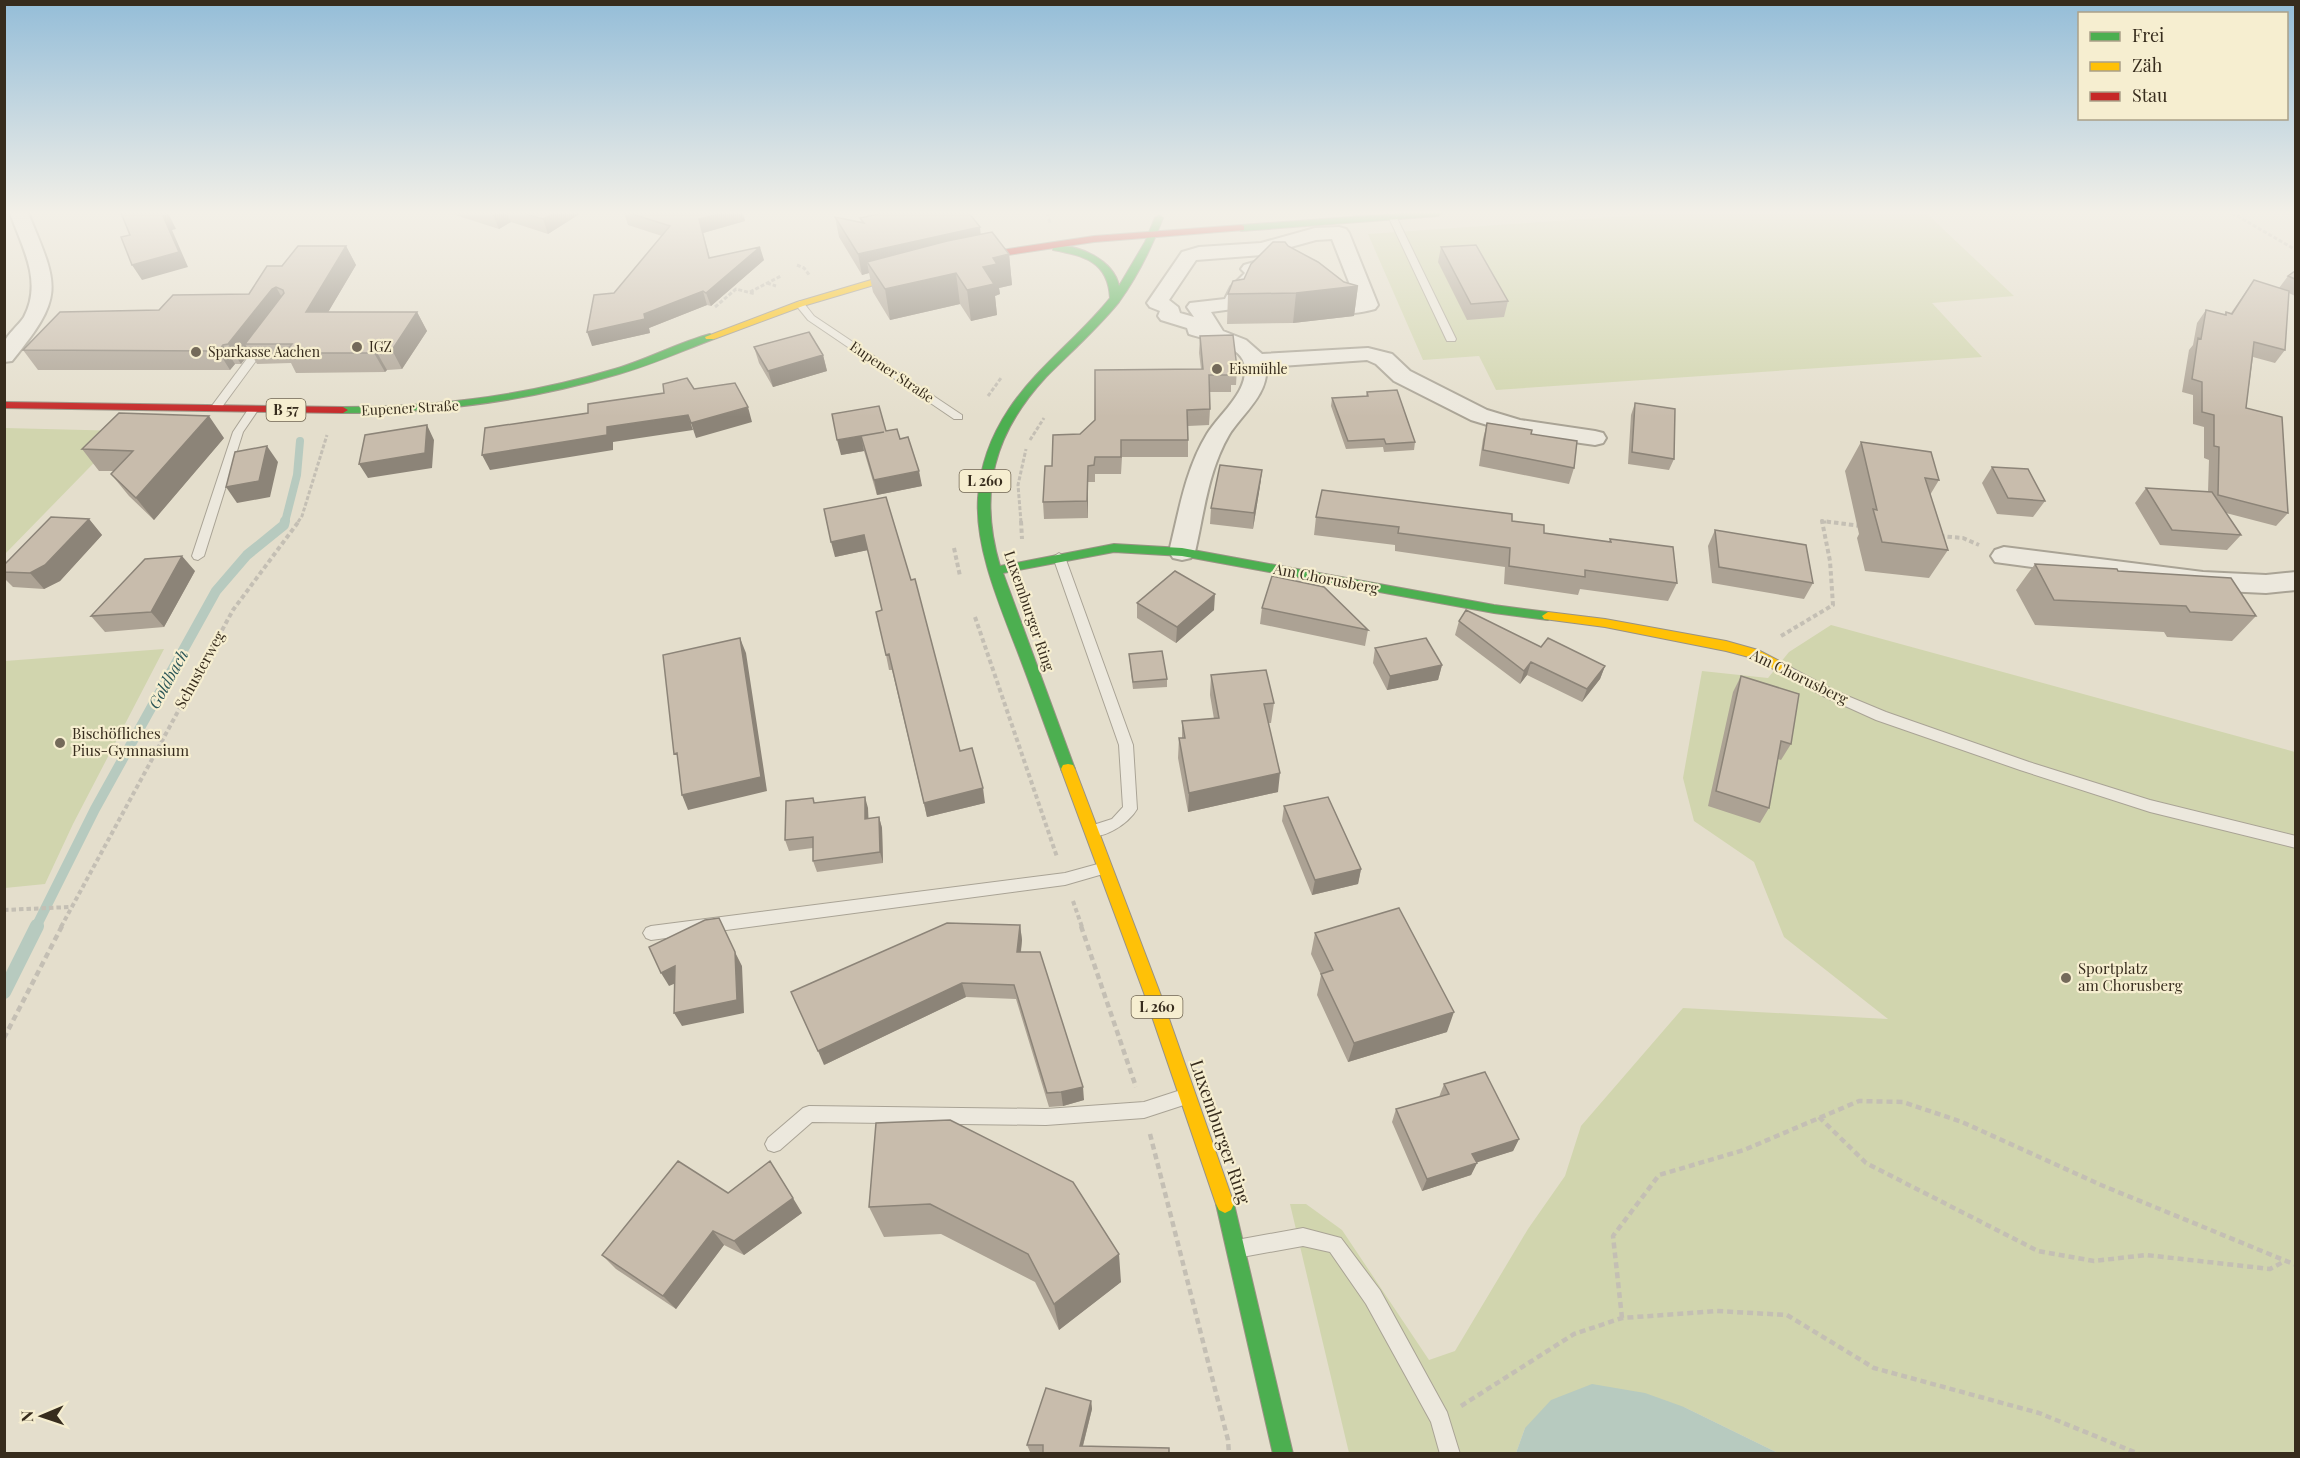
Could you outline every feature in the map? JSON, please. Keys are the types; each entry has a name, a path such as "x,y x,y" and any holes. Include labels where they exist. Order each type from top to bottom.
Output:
{"main road":[{"name":"Eupener Straße","path":"4,405 398,411 506,399 604,376 800,304 879,281"},
{"path":"1113,281 1115,300"},
{"name":"Luxemburger Ring","path":"1129,281 1115,300 1022,399 996,439 988,465 982,506 994,571 1189,1096 1230,1218 1283,1454"},
{"name":"Am Chorusberg","path":"994,571 1059,556 1114,548 1182,552 1494,609 1616,626 1726,646 1753,653 1786,670"}],"street":[{"path":"4,356 34,320 42,303 43,281"},
{"path":"1171,282 1157,303 1166,305 1171,311 1168,316 1213,330 1197,307 1233,304 1238,291 1248,281"},
{"path":"1315,281 1325,286 1347,307 1368,304 1359,281"},
{"path":"1175,323 1244,347 1255,361 1256,375 1253,385 1218,434 1204,464 1182,552"},
{"path":"1255,361 1368,354 1384,359 1402,376 1479,415 1517,428 1595,438"},
{"path":"2004,556 2203,581 2266,584 2295,581"}],"lane":[{"path":"1423,281 1451,339"},
{"name":"Eupener Straße","path":"800,304 812,318 958,417"},
{"path":"215,409 269,337"},
{"path":"198,556 238,432 253,410"},
{"path":"1059,556 1126,745 1130,809 1117,823 1092,831"},
{"name":"Am Chorusberg","path":"1786,670 1828,693 1881,716 2025,766 2150,806 2295,842"},
{"path":"651,933 1065,879 1105,868"},
{"path":"774,1143 809,1114 1046,1117 1144,1110 1189,1096"},
{"path":"1237,1249 1303,1237 1335,1244 1373,1297 1440,1419 1450,1454"}],"path":[{"path":"750,292 771,281"},
{"path":"715,307 736,289 756,295"},
{"path":"994,571 1023,548 1018,485 1027,445 1045,417"},
{"name":"Schusterweg","path":"4,1038 71,907 233,610 302,516 327,434"},
{"path":"1753,653 1833,605 1830,561 1822,521 1869,527"},
{"path":"1940,536 1963,538 2004,556"},
{"path":"4,910 71,907"},
{"path":"1622,1318 1613,1236 1659,1175 1744,1150 1859,1101 1903,1102 1962,1122 2101,1185 2295,1265"},
{"path":"1819,1117 1866,1163 2038,1251 2094,1261 2146,1255 2270,1269 2285,1260"},
{"path":"1440,1419 1574,1334 1622,1318 1717,1311 1787,1315 1874,1368 2039,1413 2139,1454"}],"green space":[{"path":"1389,281 1998,281 2014,296 1932,303 1982,357 1496,390 1479,356 1423,360"},
{"path":"5,428 125,431 5,554"},
{"path":"1831,625 2295,752 2295,1453 1778,1453 1684,1407 1525,1428 1516,1453 1349,1453 1290,1204 1306,1204 1342,1230 1429,1360 1455,1351 1528,1229 1565,1176 1581,1126 1683,1008 1888,1019 1784,937 1754,862 1694,821 1683,778 1702,671 1768,678 1789,652"},
{"name":"Bischöfliches Pius-Gymnasium","path":"164,649 73,824 45,884 5,888 5,661"}],"shaded area":[{"path":"1592,1384 1645,1393 1684,1407 1778,1453 1516,1453 1525,1428 1551,1400"}],"building":[{"path":"257,281 325,281 306,312 417,312 392,350 374,353 284,353 292,344 245,344 284,293 276,287 228,344 223,345 218,351 23,350 60,312 159,310 173,295 249,294"},
{"path":"624,281 720,281 706,293 703,291 644,314 645,319 587,332 594,295 614,293"},
{"path":"880,281 920,281 885,289"},
{"path":"961,281 992,281 994,284 967,290"},
{"path":"1233,281 1343,281 1358,286 1296,293 1228,294"},
{"path":"1459,281 1497,281 1508,301 1471,304"},
{"path":"2253,281 2289,291 2285,350 2254,342 2246,408 2282,417 2288,513 2218,495 2219,447 2214,446 2214,415 2202,412 2202,382 2192,379 2198,338 2201,339 2206,310 2226,315 2226,312 2232,314"},
{"path":"809,332 823,355 768,371 754,347"},
{"path":"1233,335 1237,368 1231,368 1232,375 1209,375 1210,409 1187,410 1188,440 1121,440 1121,457 1095,457 1094,465 1088,466 1087,501 1043,502 1045,466 1052,466 1053,435 1080,434 1095,420 1095,370 1203,369 1200,336"},
{"path":"687,378 694,389 735,383 748,407 691,423 688,415 607,427 607,435 482,455 485,428 588,413 588,404 664,393 663,384"},
{"path":"1397,390 1415,442 1386,444 1384,439 1348,441 1332,398 1368,396 1367,392"},
{"path":"1635,403 1675,409 1674,459 1632,452"},
{"path":"879,406 886,431 897,429 900,439 908,437 919,471 874,480 861,436 884,432 837,440 832,414"},
{"path":"119,413 209,416 136,498 111,474 133,451 82,449"},
{"path":"1487,423 1532,430 1531,434 1577,441 1574,468 1483,450"},
{"path":"427,425 425,453 359,464 365,435"},
{"path":"1861,442 1931,452 1939,480 1925,478 1948,550 1882,542 1873,509 1877,510"},
{"path":"267,446 259,481 226,487 235,452"},
{"path":"1220,465 1262,470 1254,513 1211,508"},
{"path":"1992,467 2028,469 2045,501 2008,498"},
{"path":"2146,488 2212,492 2241,535 2172,530"},
{"path":"1322,490 1512,514 1512,521 1544,525 1544,533 1673,547 1677,583 1585,570 1585,577 1509,566 1510,548 1398,533 1399,527 1316,517"},
{"path":"886,497 911,580 915,579 960,751 972,748 983,788 924,803 889,654 886,655 876,612 882,610 864,535 831,542 824,509"},
{"path":"51,517 89,519 45,565 30,573 4,572 4,565"},
{"path":"1715,530 1806,545 1813,583 1719,567"},
{"path":"182,556 151,612 91,616 145,559"},
{"path":"2035,564 2231,578 2256,616 2190,612 2186,606 2054,600"},
{"path":"1175,571 1215,594 1177,627 1137,603"},
{"path":"1272,576 1324,587 1368,630 1262,608"},
{"path":"1466,610 1541,647 1548,638 1605,666 1587,689 1531,662 1524,671 1459,621"},
{"path":"740,638 761,777 682,795 677,753 674,754 663,655"},
{"path":"1426,638 1442,665 1390,676 1375,648"},
{"path":"1162,651 1167,679 1133,682 1129,654"},
{"path":"1266,670 1274,703 1264,704 1280,773 1189,793 1179,738 1185,738 1182,721 1219,718 1211,675"},
{"path":"1741,676 1799,694 1791,744 1781,741 1769,808 1716,791"},
{"path":"865,797 865,819 879,817 880,852 813,861 813,837 785,840 786,801 813,798 814,803"},
{"path":"1328,797 1361,869 1315,880 1284,806"},
{"path":"1399,908 1454,1012 1354,1043 1321,974 1333,970 1315,933"},
{"path":"719,918 735,952 737,1000 674,1013 675,966 661,973 649,947 705,920"},
{"path":"947,923 1020,925 1017,952 1040,952 1083,1087 1047,1093 1014,985 962,983 818,1051 791,992"},
{"path":"1485,1072 1519,1139 1472,1154 1477,1163 1427,1179 1396,1109 1449,1094 1444,1084"},
{"path":"950,1120 1073,1182 1119,1254 1054,1304 1028,1254 930,1204 869,1207 876,1123"},
{"path":"678,1161 728,1193 770,1161 793,1198 734,1241 713,1231 663,1296 602,1255"},
{"path":"1046,1388 1091,1401 1080,1446 1169,1448 1169,1454 1043,1454 1043,1445 1027,1445"}],"waterway":[{"name":"Goldbach","path":"285,522 297,475 300,441"},
{"name":"Goldbach","path":"36,927 95,809 216,591 247,555 284,525 285,521"},
{"name":"Goldbach","path":"4,992 37,926"}],"traffic: fast":[{"path":"1113,281 1115,300"},
{"path":"1068,769 993,562 986,530 984,499 987,470 997,440 1015,409 1041,377 1094,323 1127,281"},
{"path":"343,410 441,406 538,391 616,372 710,337"},
{"path":"994,571 1114,548 1182,552 1494,609 1548,616"},
{"path":"1225,1204 1283,1454"}],"traffic: slow":[{"path":"710,337 800,304 878,281"},
{"path":"1548,616 1605,623 1726,646 1753,653 1786,670"},
{"path":"1068,769 1152,993 1225,1204"}],"traffic: jam":[{"path":"4,405 343,410"}],"place":[{"name":"IGZ","path":"357,347"},
{"name":"Sparkasse Aachen","path":"196,352"},
{"name":"Eismühle","path":"1217,369"},
{"name":"Bischöfliches Pius-Gymnasium","path":"60,743"},
{"name":"Sportplatz am Chorusberg","path":"2066,978"}]}
